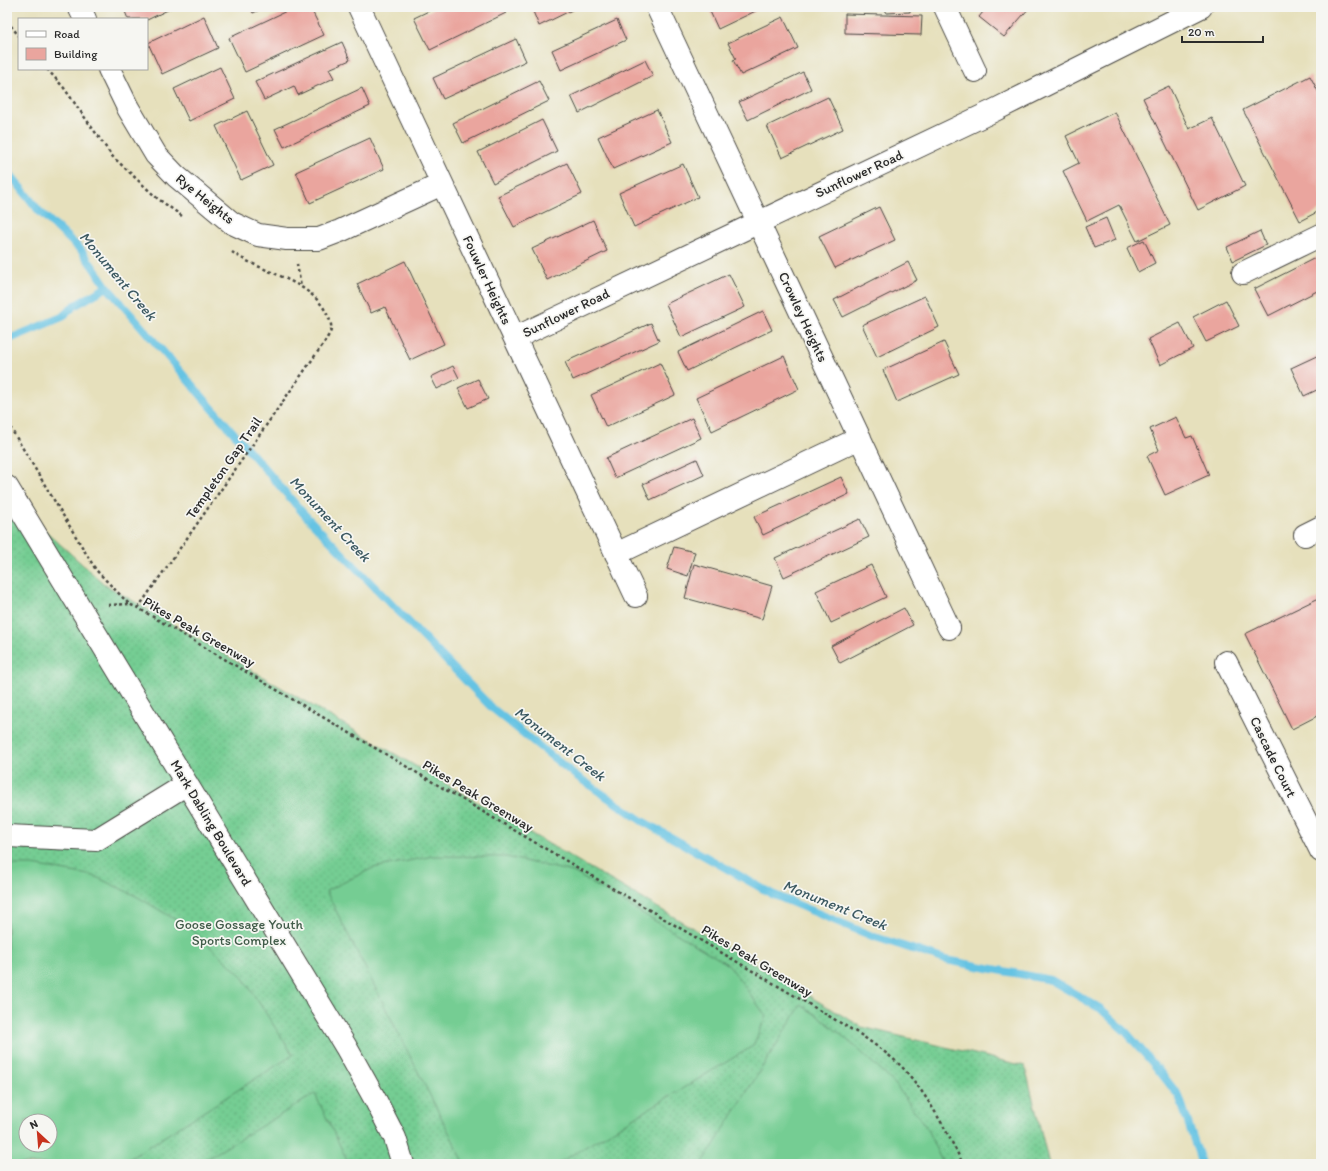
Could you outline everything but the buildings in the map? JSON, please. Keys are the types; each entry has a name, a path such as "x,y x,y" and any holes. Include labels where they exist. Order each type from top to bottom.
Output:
{"street":[{"path":"79,7 84,18"},
{"name":"Fouwler Heights","path":"359,7 636,596"},
{"name":"Crowley Heights","path":"657,7 949,628"},
{"path":"945,7 975,71"},
{"name":"Sunflower Road","path":"515,338 993,111 1201,7"},
{"name":"Rye Heights","path":"109,70 128,108 156,155 176,176 232,223 258,235 287,240 318,239 340,231 442,184"},
{"path":"1243,273 1321,235"},
{"path":"616,554 860,438"},
{"name":"Mark Dabling Boulevard","path":"7,487 346,1047 392,1132 403,1164"},
{"name":"Cascade Court","path":"1226,662 1321,851"},
{"path":"7,836 96,840 187,784"}],"path":[{"path":"7,21 18,35"},
{"name":"Templeton Gap Trail","path":"138,608 326,340"},
{"name":"Pikes Peak Greenway","path":"7,422 96,570 129,604 861,1035 902,1066 915,1082 936,1114 963,1164"}],"green space":[{"name":"Goose Gossage Youth Sports Complex","path":"7,496 104,584 862,1027 1025,1066 1049,1164 7,1164"},
{"path":"433,856 506,857 573,872 729,965 766,1016 753,1046 557,1164 465,1164 326,891 373,868"},
{"path":"7,865 33,865 94,876 136,896 191,929 241,975 293,1055 121,1164 7,1164"},
{"path":"801,1005 821,1018 859,1050 895,1084 926,1127 943,1164 702,1164"},
{"path":"315,1094 348,1164 198,1164"}],"waterway":[{"name":"Monument Creek","path":"7,170 39,211 81,250 107,287 304,514 492,708 575,775 642,821 772,894 872,936 946,960 1051,980 1101,1009 1126,1032 1179,1096 1201,1164"},
{"path":"7,340 62,317 74,306 107,287"}]}
